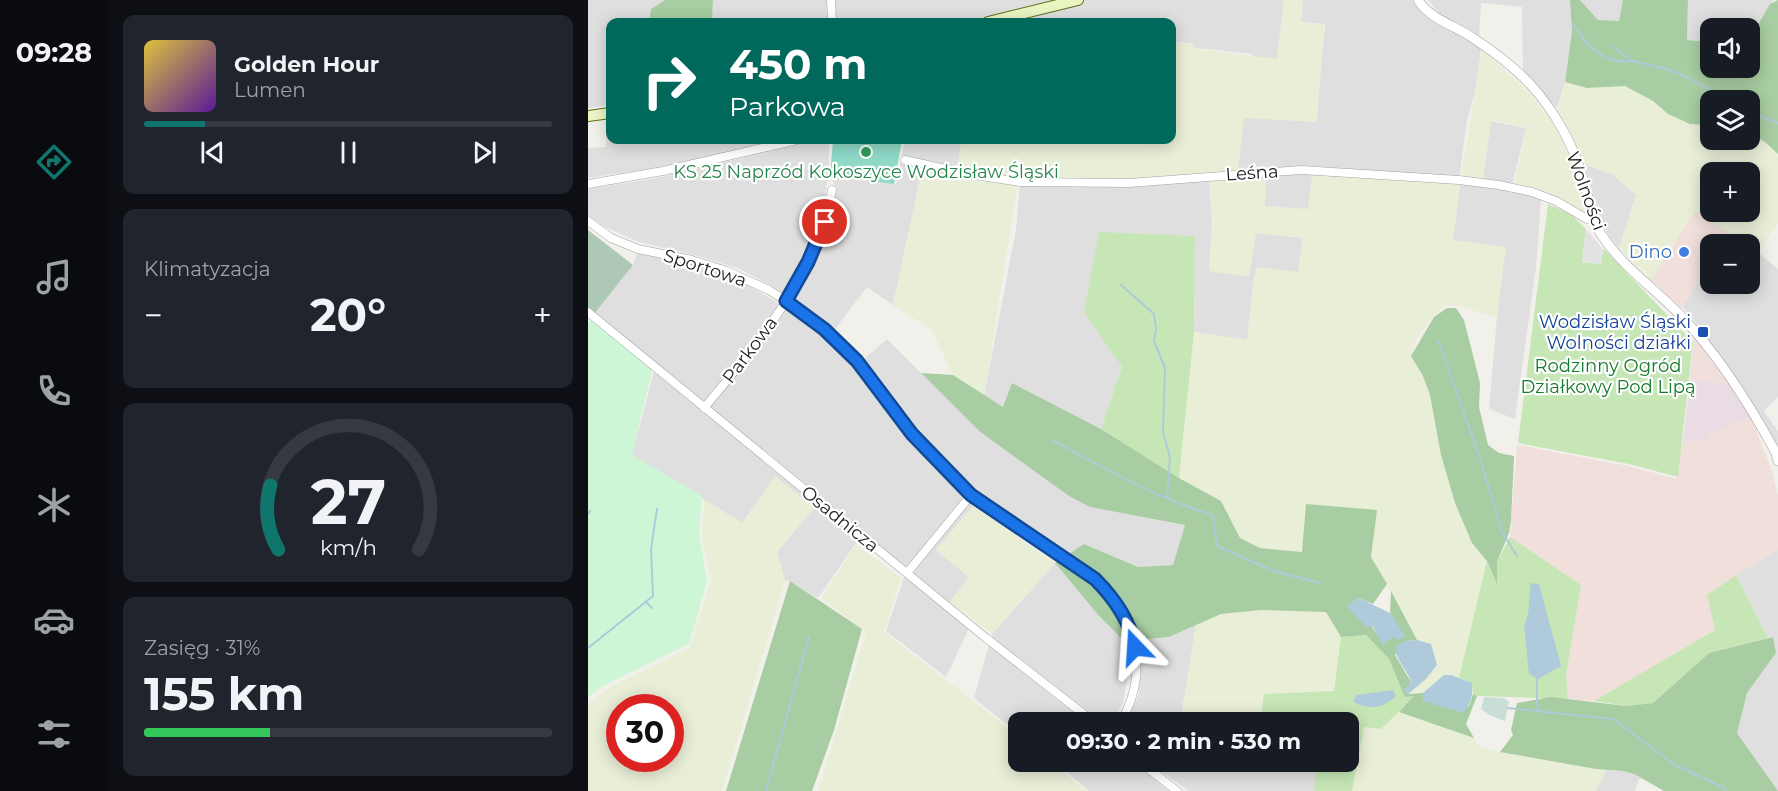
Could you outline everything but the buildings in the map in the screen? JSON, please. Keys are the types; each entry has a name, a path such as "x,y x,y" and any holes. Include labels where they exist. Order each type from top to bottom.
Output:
{"main road":[{"path":"1004,18 1078,0"},
{"path":"588,116 606,114"}],"street":[{"path":"831,0 832,18"},
{"name":"Wolności","path":"1418,0 1432,15 1472,37 1491,51 1529,84 1555,117 1575,156 1593,220 1610,247 1683,319 1717,360 1751,408 1776,453 1778,461"},
{"path":"588,184 663,171 780,144"},
{"name":"Leśna","path":"905,160 968,174 1020,182 1129,183 1301,170 1459,180 1532,192 1556,201 1587,219 1593,220"},
{"name":"Parkowa","path":"704,408 786,301 808,262 825,222 832,190"},
{"name":"Sportowa","path":"588,221 611,237 638,249 692,260 727,271 769,290 824,329 857,361 912,434 971,495 1008,522 1079,567 1095,579 1110,595 1126,622 1137,659 1134,694 1125,712"},
{"name":"Osadnicza","path":"588,312 1081,712"},
{"path":"907,573 971,495"},
{"path":"1153,772 1178,791"}],"shaded area":[{"path":"588,0 665,0 651,9 650,18 606,18 606,106 588,108"},
{"path":"713,0 1284,0 1271,115 1247,114 1253,54 1196,48 1191,43 1176,42 1176,18 1032,18 1031,11 1002,18 712,18"},
{"path":"1303,0 1420,0 1423,5 1439,13 1428,0 1570,0 1572,31 1565,82 1557,108 1523,73 1522,7 1481,3 1479,36 1481,50 1475,92 1467,120 1459,180 1314,168 1310,211 1265,207 1235,173 1243,116 1316,121 1325,24 1301,22"},
{"path":"1580,0 1623,0 1620,21 1598,20"},
{"path":"1688,0 1774,0 1760,21 1760,18 1700,18 1700,41 1687,40"},
{"path":"1491,121 1526,128 1511,190 1541,199 1536,267 1515,419 1489,409 1505,247 1453,240 1460,184 1482,186"},
{"path":"606,144 764,144 662,167 588,178 588,148 606,147"},
{"path":"801,144 829,144 829,169 825,196 809,249 784,293 740,269 695,255 639,242 603,226 588,215 588,189 652,179"},
{"path":"904,144 962,144 958,179 922,170 893,305 867,287 832,333 790,300 812,265 828,222 836,189 830,175 896,184"},
{"path":"1586,165 1612,174 1636,195 1619,248 1600,219"},
{"path":"1209,176 1212,223 1209,271 1256,233 1303,238 1298,272 1254,277 1247,340 1194,332 1195,236 1084,311 1122,367 1101,429 1012,383 1004,407 984,396 1016,230 1020,182"},
{"path":"1694,208 1700,212 1700,222 1716,222 1731,232 1730,234 1700,234 1700,279 1680,310 1648,279"},
{"path":"1586,229 1602,248 1601,264 1582,261"},
{"path":"637,253 697,265 731,275 778,303 827,337 869,385 909,442 973,506 936,550 970,578 946,609 969,628 946,677 886,631 905,575 863,533 818,598 790,581 785,581 777,552 814,508 776,477 742,523 632,455 656,364 594,314 633,265"},
{"path":"1760,254 1778,269 1778,397 1764,411 1778,431 1778,446 1696,323 1682,307 1700,279 1700,294 1760,294"},
{"path":"1694,335 1730,384 1690,380"},
{"path":"887,339 979,431 1090,507 1185,525 1173,565 1138,567 1084,544 1067,555 1009,520 973,493 913,433 861,362"},
{"path":"1690,380 1730,384 1751,417 1709,434 1702,442 1683,441"},
{"path":"1751,417 1772,471 1778,497 1778,550 1707,595 1715,630 1594,701 1568,699 1566,676 1581,585 1510,538 1517,445 1628,466 1677,479 1683,441 1701,442 1709,434"},
{"path":"1778,550 1778,791 1737,733 1747,693 1776,653 1773,637 1768,638 1736,575"},
{"path":"1055,563 1099,616 1124,641 1131,657 1123,703 1118,712 1008,712 1008,725 974,698 992,634"},
{"path":"1531,583 1539,584 1561,666 1538,679 1529,674 1524,625"},
{"path":"1359,598 1390,613 1405,636 1399,640 1392,637 1383,645 1373,627 1365,626 1347,606"},
{"path":"1196,625 1182,712 1130,712 1139,695 1140,664 1135,640 1169,637"},
{"path":"1417,640 1431,644 1437,665 1425,680 1408,694 1404,690 1411,682 1397,656 1395,646 1406,641"},
{"path":"1444,675 1451,675 1472,683 1471,699 1463,713 1423,701 1423,693"},
{"path":"1393,690 1396,696 1381,706 1370,707 1353,702 1356,695"},
{"path":"1484,697 1503,698 1509,701 1505,721 1481,709"},
{"path":"1606,770 1624,771 1640,777 1635,791 1596,791"},
{"path":"1067,772 1146,772 1168,791 1089,791"},
{"path":"1162,772 1316,772 1314,791 1189,791"}],"green space":[{"path":"665,0 713,0 712,18 650,18 651,9"},
{"path":"1284,0 1303,0 1301,22 1324,24 1317,122 1244,118 1238,171 1129,180 1019,176 984,396 953,375 932,330 893,305 922,169 957,177 961,144 1176,144 1176,43 1191,44 1196,49 1277,59"},
{"path":"1570,0 1580,0 1598,20 1619,21 1623,0 1688,0 1687,40 1700,41 1700,78 1760,78 1760,21 1770,4 1778,0 1778,154 1760,139 1760,90 1700,90 1700,124 1690,124 1668,114 1653,101 1625,86 1587,88 1565,82 1572,31"},
{"path":"1482,50 1524,87 1553,124 1569,155 1585,214 1514,185 1527,127 1491,120 1482,180 1461,177"},
{"path":"1565,82 1587,88 1625,86 1653,101 1668,114 1690,124 1700,124 1700,150 1760,150 1760,139 1765,142 1778,154 1778,223 1760,250 1760,234 1732,234 1713,222 1760,222 1760,162 1700,162 1700,214 1695,211 1651,280 1619,248 1636,195 1612,174 1586,165 1558,109"},
{"name":"KS 25 Naprzód Kokoszyce Wodzisław Śląski","path":"833,144 901,144 894,184 830,175"},
{"path":"1266,175 1265,206 1308,209 1312,176 1359,176 1460,184 1453,240 1506,247 1497,317 1447,305 1429,320 1416,340 1411,356 1423,376 1430,395 1441,455 1455,503 1472,543 1487,561 1459,678 1444,675 1423,693 1408,694 1425,680 1431,645 1417,640 1371,557 1260,548 1240,538 1221,501 1179,478 1194,332 1247,340 1256,267 1298,272 1303,238 1256,233 1249,277 1209,271 1212,223 1211,182 1215,177"},
{"name":"Rodzinny Ogród Działkowy Pod Lipą","path":"1548,204 1572,215 1586,229 1582,262 1601,264 1603,248 1693,342 1678,477 1629,464 1518,443"},
{"path":"588,230 633,265 594,314 588,309"},
{"path":"1099,232 1195,236 1194,332 1179,478 1101,429 1122,367 1084,312"},
{"path":"1447,308 1456,308 1464,320 1480,383 1479,407 1488,445 1499,453 1514,456 1511,521 1509,533 1497,562 1497,584 1487,561 1472,543 1455,503 1441,455 1430,395 1423,376 1411,356 1434,317"},
{"path":"592,320 653,366 632,455 702,496 699,534 707,581 689,644 602,686 588,697 588,322"},
{"path":"921,373 953,375 1003,407 1012,383 1101,429 1179,478 1221,501 1240,538 1260,548 1302,552 1306,504 1377,510 1371,557 1387,584 1373,604 1359,598 1348,606 1372,627 1384,644 1392,637 1404,636 1390,613 1391,591 1417,640 1406,641 1395,655 1411,682 1405,691 1408,694 1423,693 1424,701 1469,706 1473,694 1477,696 1466,724 1474,738 1399,712 1414,696 1405,697 1389,659 1366,635 1341,637 1326,612 1261,610 1221,614 1169,637 1124,641 1099,616 1055,563 1084,544 1138,567 1173,565 1185,525 1090,507 1069,496 979,431"},
{"path":"775,476 814,508 777,552 785,581 722,791 588,791 588,704 610,687 689,648 694,636 711,580 702,536 704,499 742,523"},
{"path":"973,506 1055,563 992,634 950,602 969,577 936,550"},
{"path":"1510,537 1581,585 1566,676 1568,699 1477,696 1473,694 1472,683 1459,678 1487,561 1496,582 1497,562"},
{"path":"856,545 901,578 884,632 1008,728 1008,772 1063,772 1086,791 818,791 866,632 821,598"},
{"path":"1736,575 1768,638 1709,653 1653,703 1627,706 1594,701 1715,630 1707,595"},
{"path":"790,581 862,629 834,730 812,791 726,791"},
{"path":"1261,610 1326,612 1341,637 1334,691 1264,694 1262,712 1182,712 1196,625 1221,614"},
{"path":"1366,635 1389,659 1405,696 1415,696 1381,729 1364,727 1359,754 1359,712 1262,712 1264,694 1334,691 1341,637"},
{"path":"1773,637 1776,653 1747,693 1737,733 1778,791 1664,791 1624,771 1596,769 1500,752 1513,735 1511,730 1517,703 1551,697 1626,706 1653,703 1709,653"},
{"path":"1399,712 1474,738 1478,745 1500,752 1606,770 1596,791 1352,791 1356,772 1359,772 1359,754 1364,727 1381,729"},
{"path":"1316,772 1356,772 1352,791 1314,791"}],"waterway":[{"path":"1574,25 1598,53 1614,60 1633,61"},
{"path":"1613,47 1633,61 1667,69 1709,90"},
{"path":"1760,116 1778,123"},
{"path":"1121,285 1154,314 1156,329 1154,341 1165,368 1163,432 1170,457 1167,498"},
{"path":"1438,340 1481,461 1502,532 1517,556"},
{"path":"1054,441 1152,491 1213,515 1217,546 1274,571 1320,583"},
{"path":"588,648 653,596 651,549 657,509"},
{"path":"646,602 652,608"},
{"path":"766,791 809,637"},
{"path":"1537,678 1537,704 1540,711"},
{"path":"1508,708 1613,719 1675,765 1726,791"}],"place":[{"name":"KS 25 Naprzód Kokoszyce Wodzisław Śląski","path":"866,152"},
{"name":"Dino","path":"1684,252"},
{"name":"Wodzisław Śląski Wolności działki","path":"1703,332"}],"route":[{"path":"825,222 808,262 786,301 824,329 857,361 912,434 971,495 1095,579 1110,595 1126,622 1135,647"}]}
